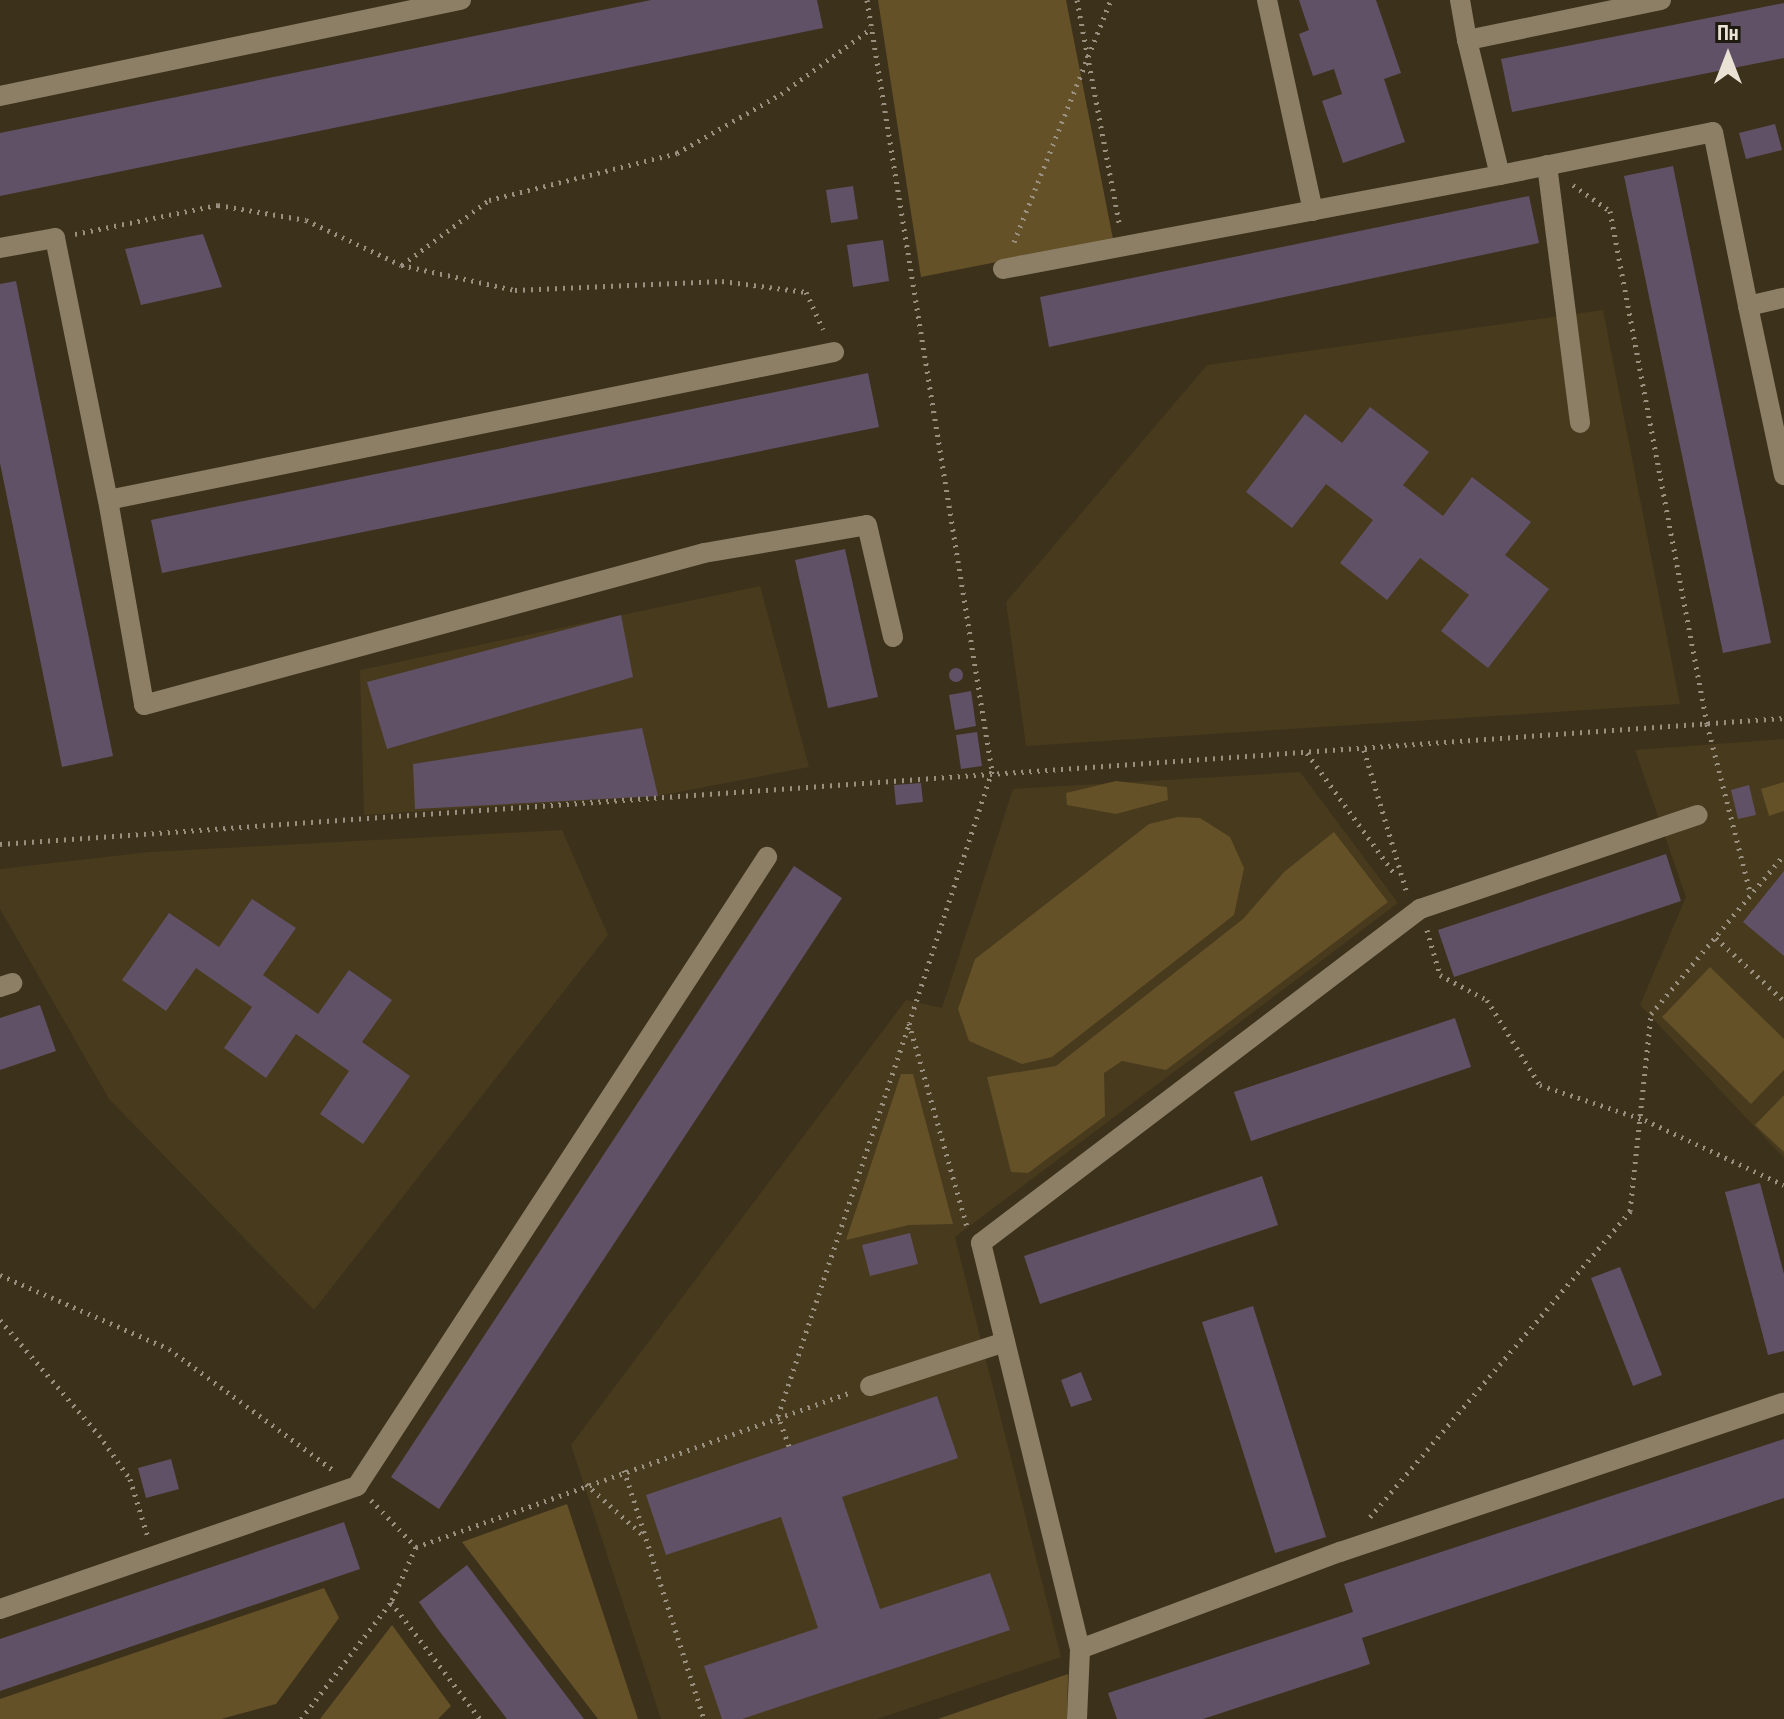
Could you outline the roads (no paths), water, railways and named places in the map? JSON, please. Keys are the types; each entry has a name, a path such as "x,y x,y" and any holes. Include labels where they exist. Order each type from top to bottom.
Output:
{"lane":[{"path":"0,96 461,0"},
{"path":"1267,0 1313,211"},
{"path":"1460,0 1500,175"},
{"path":"1467,40 1661,0"},
{"path":"1003,269 1713,132 1784,475"},
{"path":"1547,165 1580,423"},
{"path":"0,248 55,238 108,500 144,705 704,553 867,525 893,637"},
{"path":"1748,306 1784,298"},
{"path":"108,500 834,352"},
{"path":"1077,1719 1080,1649 981,1243 1420,909 1698,815"},
{"path":"0,1609 357,1486 767,857"},
{"path":"870,1386 1005,1342"},
{"path":"1080,1649 1340,1552 1784,1403"}]}
